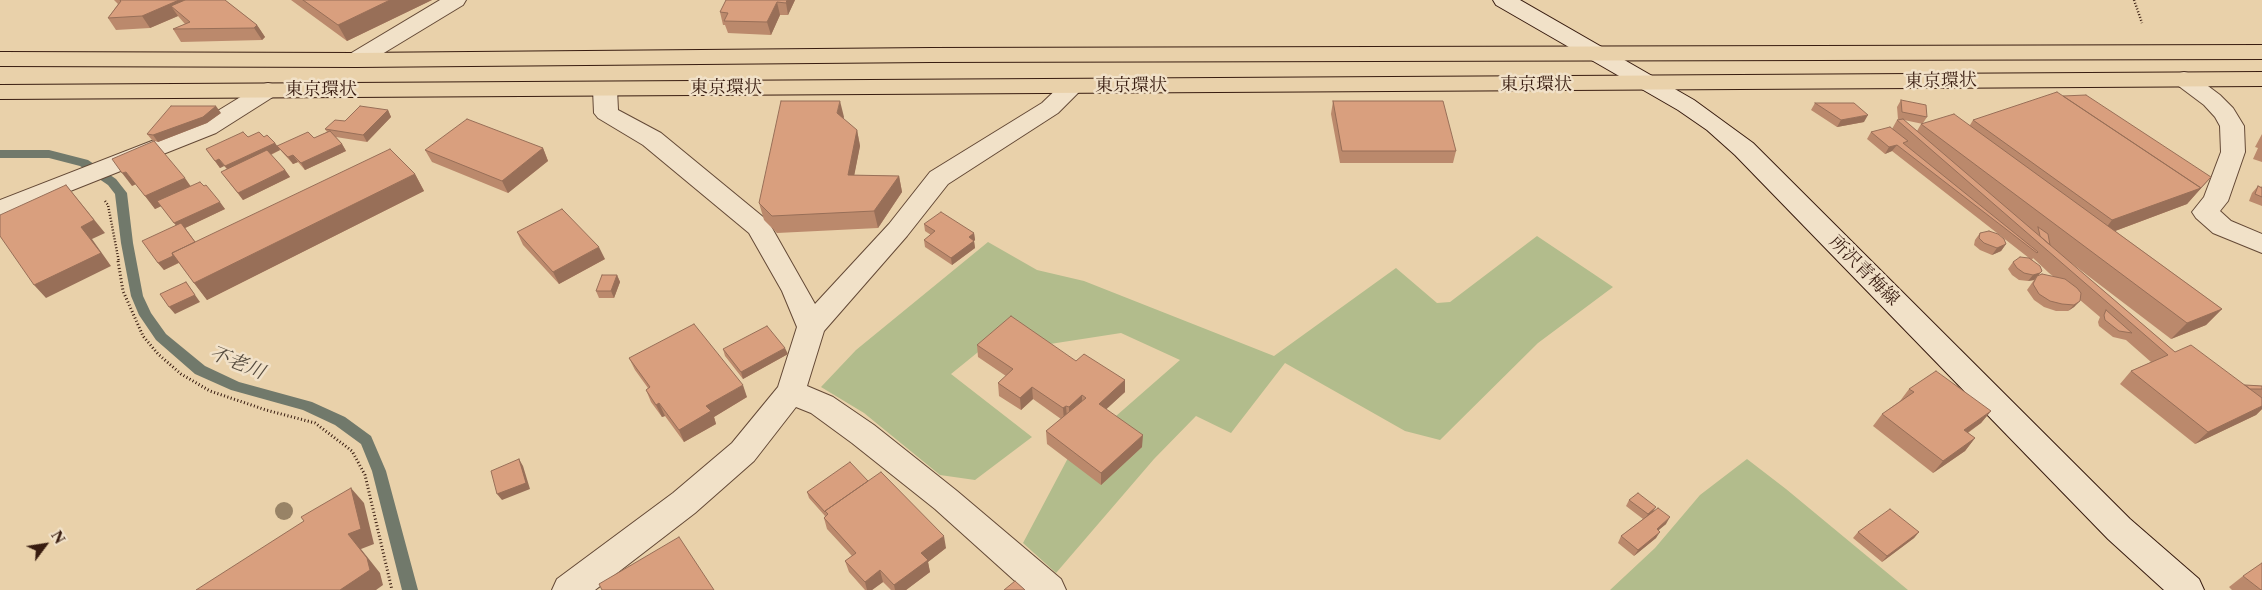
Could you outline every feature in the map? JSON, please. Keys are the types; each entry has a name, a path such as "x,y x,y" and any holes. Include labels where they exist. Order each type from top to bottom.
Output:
{"highway":[{"name":"東京環状","path":"0,59 356,60 931,55 1600,55 2262,52"},
{"name":"東京環状","path":"0,92 2262,79"}],"street":[{"path":"356,60 455,0"},
{"name":"所沢青梅線","path":"1504,0 1651,84 1715,125 1744,149 2175,586"},
{"path":"2184,79 2212,100 2225,113 2232,126 2233,152 2215,201 2205,212 2222,227 2262,244"},
{"path":"569,590 684,504 743,452 791,392 811,327 898,230 939,178 1050,108 1073,86"},
{"path":"605,89 606,113 652,139 759,227 796,291 811,327"},
{"path":"0,210 207,128 268,90"},
{"path":"791,392 822,405 864,434 946,500 1048,590"}],"path":[{"path":"81,179 96,188 108,205 123,291 132,317 143,336 158,354 181,374 210,391 266,410 315,423 352,452 365,475 392,590"}],"green space":[{"path":"1537,236 1613,287 1538,343 1440,440 1405,431 1285,363 1231,433 1196,416 1154,459 1056,573 1023,543 1068,458 1180,360 1121,333 1050,344 988,344 951,374 1032,437 975,480 940,475 864,413 821,387 856,350 988,242 1037,270 1084,281 1274,356 1396,268 1437,303 1450,302"},
{"path":"1747,459 1908,590 1610,590 1655,548 1700,495"}],"building":[{"path":"120,0 179,0 142,16 108,18"},
{"path":"185,0 225,0 257,25 254,28 173,29 190,22 171,6"},
{"path":"303,0 390,0 338,25"},
{"path":"726,0 787,0 786,3 777,2 767,22 724,21 728,13 720,12"},
{"path":"2057,92 2201,188 2112,220 1973,120"},
{"path":"2086,95 2211,177 2201,188 2063,96"},
{"path":"1901,100 1926,105 1927,117 1902,112"},
{"path":"781,101 840,101 837,113 857,130 848,175 899,176 874,211 772,216 759,203"},
{"path":"1333,101 1443,101 1456,151 1342,151"},
{"path":"1815,103 1854,103 1868,115 1841,120"},
{"path":"171,106 216,106 203,117 153,135 147,134"},
{"path":"360,106 388,110 363,135 325,129 335,120 345,121"},
{"path":"1954,114 2222,309 2187,323 1921,124"},
{"path":"467,119 543,148 502,181 425,150"},
{"path":"1903,119 2175,352 2191,345 2262,398 2262,406 2208,432 2131,371 2168,355 1897,120"},
{"path":"1890,127 1908,141 1903,143 2038,252 1897,145 1889,147 1871,132"},
{"path":"330,131 342,144 301,163 293,155 288,157 277,146 308,132 314,138"},
{"path":"243,132 248,137 259,132 264,137 267,135 275,143 225,166 219,159 215,161 206,149"},
{"path":"154,141 185,178 145,196 126,172 122,173 112,159"},
{"path":"390,149 415,174 194,283 172,253"},
{"path":"267,150 285,170 238,193 221,172"},
{"path":"200,182 204,186 206,185 220,202 174,223 157,201"},
{"path":"66,185 94,220 81,227 101,253 34,285 0,236 0,215"},
{"path":"2258,186 2262,188 2262,197 2255,194"},
{"path":"562,209 599,247 553,272 517,232"},
{"path":"941,212 974,233 969,237 974,241 951,258 924,240 935,231 924,224"},
{"path":"181,223 195,242 172,253 173,256 158,263 142,241"},
{"path":"2038,227 2048,234 2050,245 2040,236"},
{"path":"1989,231 1998,234 2004,239 2006,244 1997,248 1984,243 1979,238 1980,233"},
{"path":"2020,257 2029,258 2040,266 2042,271 2033,275 2024,273 2013,262"},
{"path":"2042,274 2065,279 2081,293 2080,301 2074,305 2062,304 2050,301 2039,294 2033,284 2037,276"},
{"path":"602,275 617,275 611,291 596,291"},
{"path":"186,282 195,295 169,307 160,294"},
{"path":"2106,310 2132,333 2119,331 2105,320"},
{"path":"1011,316 1076,361 1084,354 1125,380 1099,404 1143,435 1101,473 1046,431 1086,398 1082,395 1069,407 1063,408 1032,387 1020,398 998,383 1013,369 977,345"},
{"path":"694,324 743,385 706,406 711,411 679,430 659,403 656,405 646,390 650,387 629,358"},
{"path":"767,326 785,348 741,372 723,349"},
{"path":"1936,371 1991,411 1964,430 1975,438 1943,461 1882,414 1914,392 1909,389"},
{"path":"2245,385 2262,386 2262,389 2250,389"},
{"path":"519,459 526,483 497,494 491,471"},
{"path":"850,462 868,481 825,512 807,492"},
{"path":"881,472 944,536 921,553 928,560 894,585 880,570 865,582 845,561 856,553 824,518 828,514 825,511"},
{"path":"351,488 361,529 348,534 367,558 370,570 340,590 196,590 304,521 301,517"},
{"path":"1638,493 1656,507 1648,514 1629,500"},
{"path":"1658,508 1670,517 1657,529 1660,532 1638,550 1621,536"},
{"path":"1890,509 1919,532 1887,556 1858,532"},
{"path":"679,537 714,590 602,590 599,584"},
{"path":"2262,563 2262,590 2261,590 2243,576"},
{"path":"1015,581 1025,590 1004,590"}],"waterway":[{"name":"不老川","path":"0,154 49,154 84,163 112,182 121,193 127,243 137,296 145,315 161,337 200,370 236,386 307,406 340,421 366,440 379,471 410,590"}]}
